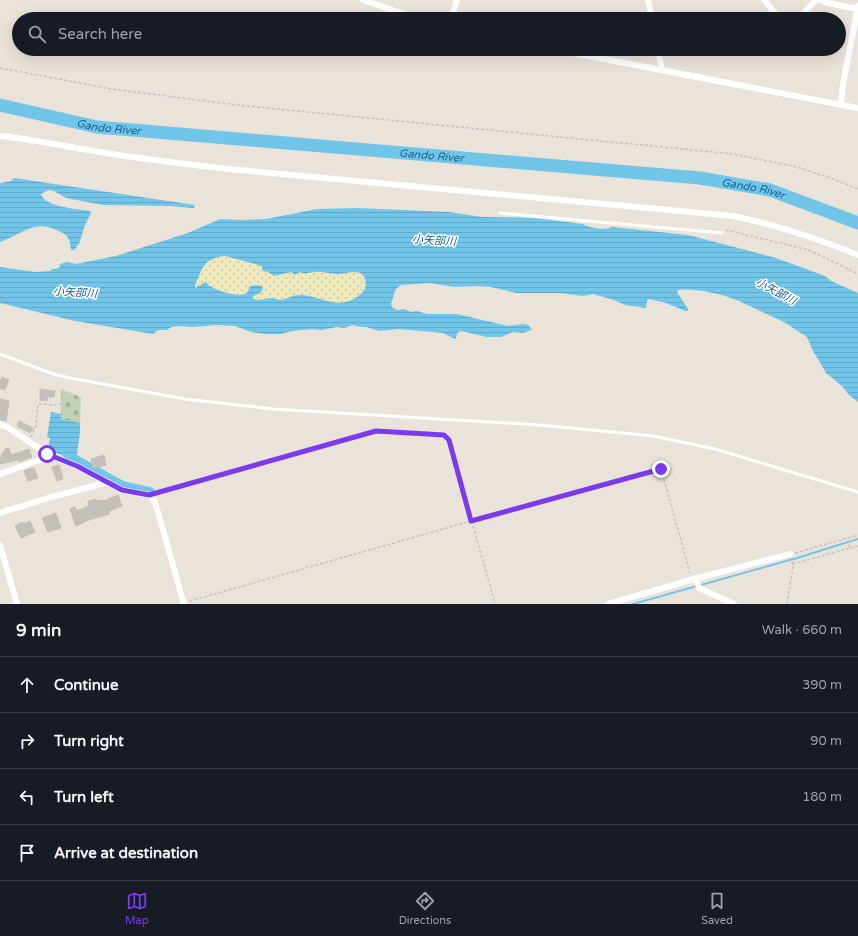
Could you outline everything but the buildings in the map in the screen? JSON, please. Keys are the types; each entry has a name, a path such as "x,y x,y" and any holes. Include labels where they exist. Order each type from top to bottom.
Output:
{"street":[{"path":"363,0 398,12"},
{"path":"453,12 457,0"},
{"path":"648,0 651,12"},
{"path":"764,0 774,12"},
{"path":"805,12 816,0"},
{"path":"821,0 828,3 858,7 855,32 843,84 841,104"},
{"path":"589,56 858,108"},
{"path":"659,56 662,70"},
{"path":"0,136 22,138 174,163 733,216 764,222 804,234 858,254"},
{"path":"0,424 9,428 47,454 77,466 122,490 149,495 155,502 184,603"},
{"path":"0,474 45,458 47,454"},
{"path":"0,513 108,482"},
{"path":"0,545 17,604"},
{"path":"608,604 790,554"},
{"path":"696,580 699,588 734,604"}],"lane":[{"path":"500,213 722,234"},
{"path":"0,354 53,374 185,400 273,409 540,425 653,436 715,449 858,492"}],"path":[{"path":"0,68 112,90 237,105 733,154 793,166 825,176 858,189"},
{"path":"722,234 723,229 809,250 858,274"},
{"path":"28,442 36,426 38,404 61,404"},
{"path":"149,495 376,431 444,435 449,440 494,604"},
{"path":"184,603 471,521 661,469 690,574 696,580"},
{"path":"790,554 858,535"},
{"path":"847,538 850,548"},
{"path":"788,604 792,563 858,546"}],"sand":[{"path":"225,256 259,265 262,267 263,271 278,276 291,272 294,275 306,272 340,274 357,271 361,273 365,279 366,285 364,291 357,297 342,303 335,303 300,295 282,300 270,298 260,300 252,298 259,294 259,285 251,285 245,294 224,292 205,282 195,288 200,273 205,265 212,259"}],"green space":[{"path":"61,389 81,397 80,423 61,419"}],"water":[{"path":"14,178 195,205 194,208 170,206 103,205 66,198 54,191 48,190 41,194 48,202 62,207 90,211 91,213 85,225 79,244 74,250 71,250 70,241 64,234 49,227 42,226 28,229 0,242 0,183 11,181"},
{"name":"小矢部川","path":"358,208 449,212 482,217 534,218 583,224 598,229 612,227 688,235 776,258 825,276 831,281 858,293 858,402 826,373 807,337 784,322 739,301 717,294 700,291 678,290 677,292 688,309 688,311 685,311 666,303 649,299 647,301 646,308 625,305 593,294 583,296 560,293 516,293 491,287 455,287 429,283 401,285 396,289 391,304 392,307 397,310 404,309 411,312 417,311 427,314 457,314 508,326 523,324 528,325 532,330 523,333 513,332 501,337 487,337 461,331 457,333 455,339 443,333 399,329 379,331 353,325 344,328 337,327 322,330 312,329 292,331 281,334 251,332 235,326 179,326 171,327 167,330 158,330 153,334 75,321 0,303 0,267 36,272 50,271 60,267 60,264 67,262 76,264 116,256 188,233 220,219 266,219 317,209","holes":["225,256 262,267 263,271 274,276 291,272 294,275 300,272 337,274 356,272 363,275 366,285 364,291 357,297 342,303 335,303 300,295 282,300 273,298 258,300 252,298 263,289 262,286 256,285 250,286 247,293 241,295 230,294 218,290 206,282 195,288 202,269 212,259"]},
{"path":"51,412 61,414 61,419 80,423 76,460 48,449 50,438 47,437"}],"waterway":[{"name":"Gando River","path":"0,105 97,127 700,178 770,190 858,223"},
{"path":"67,456 75,458 124,485 151,491"},
{"path":"633,604 797,558 858,539"}],"route":[{"path":"47,454 77,466 122,490 149,495 376,431 444,435 447,436 449,440 471,521 661,469"}]}
